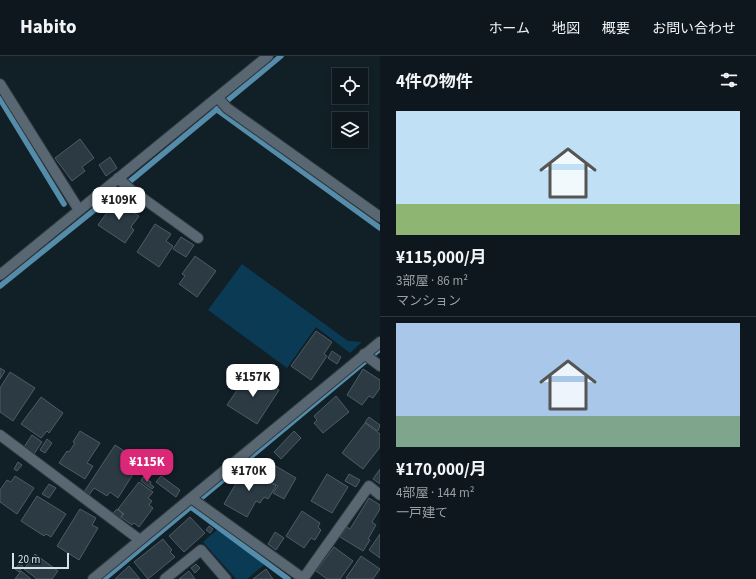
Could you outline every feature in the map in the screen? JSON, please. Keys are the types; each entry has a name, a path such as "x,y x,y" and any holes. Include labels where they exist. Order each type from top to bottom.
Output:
{"street":[{"path":"0,274 79,210 123,183 218,98 268,56"},
{"path":"0,84 79,210"},
{"path":"218,98 228,108 380,217"},
{"path":"123,183 198,238"},
{"path":"92,579 140,540 195,501 371,359 380,342"},
{"path":"0,435 140,540"},
{"path":"195,501 304,579 368,486 380,495"},
{"path":"165,579 201,550 226,579"}],"shaded area":[{"path":"242,264 348,341 362,342 350,353 316,327 287,368 208,310"},
{"path":"218,529 265,564 247,579 236,579 203,542"}],"building":[{"path":"80,139 94,158 82,167 85,171 72,181 55,158"},
{"path":"110,157 117,168 106,176 99,165"},
{"path":"116,200 139,216 131,227 134,230 125,243 98,225"},
{"path":"155,224 171,234 166,241 173,246 159,267 137,252"},
{"path":"181,237 194,245 186,257 173,249"},
{"path":"195,256 216,271 197,297 179,284 185,276 182,274"},
{"path":"316,331 332,342 324,354 327,356 311,380 291,366"},
{"path":"332,351 341,357 337,364 328,358"},
{"path":"0,368 5,371 0,379"},
{"path":"363,369 380,380 380,388 373,398 369,396 362,405 347,395"},
{"path":"250,371 279,390 257,424 227,405"},
{"path":"10,372 35,388 13,421 0,412 0,388"},
{"path":"336,396 349,412 323,433 314,423 317,420 314,416"},
{"path":"41,397 63,413 49,433 47,431 41,438 21,424"},
{"path":"369,417 380,425 378,431 365,422"},
{"path":"365,423 380,434 380,447 363,469 342,453"},
{"path":"80,431 100,443 87,463 93,466 85,479 59,463 67,451 69,452 75,443 73,442"},
{"path":"294,431 301,438 281,459 274,452"},
{"path":"32,435 42,442 34,454 24,447"},
{"path":"47,439 52,443 45,453 40,450"},
{"path":"115,445 137,459 131,468 135,471 118,498 110,492 107,496 94,488 89,495 84,492"},
{"path":"262,458 296,478 284,499 273,493 278,486 254,472"},
{"path":"18,462 22,465 17,471 14,469"},
{"path":"245,468 276,486 268,499 264,497 260,503 256,501 247,517 224,504"},
{"path":"380,469 380,484 373,479"},
{"path":"327,474 348,487 332,513 311,501"},
{"path":"349,474 360,480 356,487 345,481"},
{"path":"15,476 34,488 17,514 0,502 0,490 7,480 11,482"},
{"path":"161,476 180,490 176,497 156,482"},
{"path":"143,477 151,482 150,484 154,487 152,489 141,481"},
{"path":"139,482 153,492 148,498 152,501 149,505 153,508 139,527 134,523 132,525 121,517 124,514 118,509"},
{"path":"49,484 56,488 49,498 42,494"},
{"path":"37,496 66,514 51,537 46,534 44,536 21,521"},
{"path":"369,498 380,505 380,509 372,522 376,525 368,539 370,540 363,551 340,537 347,527 350,529"},
{"path":"80,509 96,518 92,525 98,528 79,560 57,546"},
{"path":"117,509 123,514 120,519 113,513"},
{"path":"302,511 320,523 318,527 321,530 315,540 311,538 304,548 286,536"},
{"path":"190,517 205,533 184,552 169,536"},
{"path":"209,526 213,529 210,533 206,530"},
{"path":"275,532 284,538 276,550 268,544"},
{"path":"380,534 380,558 369,550"},
{"path":"163,539 172,550 170,552 175,557 148,579 134,562"},
{"path":"334,547 353,561 340,579 327,579 316,571"},
{"path":"35,554 58,571 52,579 37,579 24,569"},
{"path":"361,556 380,569 373,579 346,578"},
{"path":"19,564 23,566 19,572 15,569"},
{"path":"196,564 200,568 195,573 191,568"},
{"path":"129,566 140,579 115,579"},
{"path":"266,569 273,579 253,579"},
{"path":"21,571 31,579 15,579"},
{"path":"189,571 195,579 179,579"}],"waterway":[{"path":"0,286 134,178 281,56"},
{"path":"0,99 64,204"},
{"path":"216,109 380,228"},
{"path":"104,579 380,349"},
{"path":"191,507 288,579"}]}
